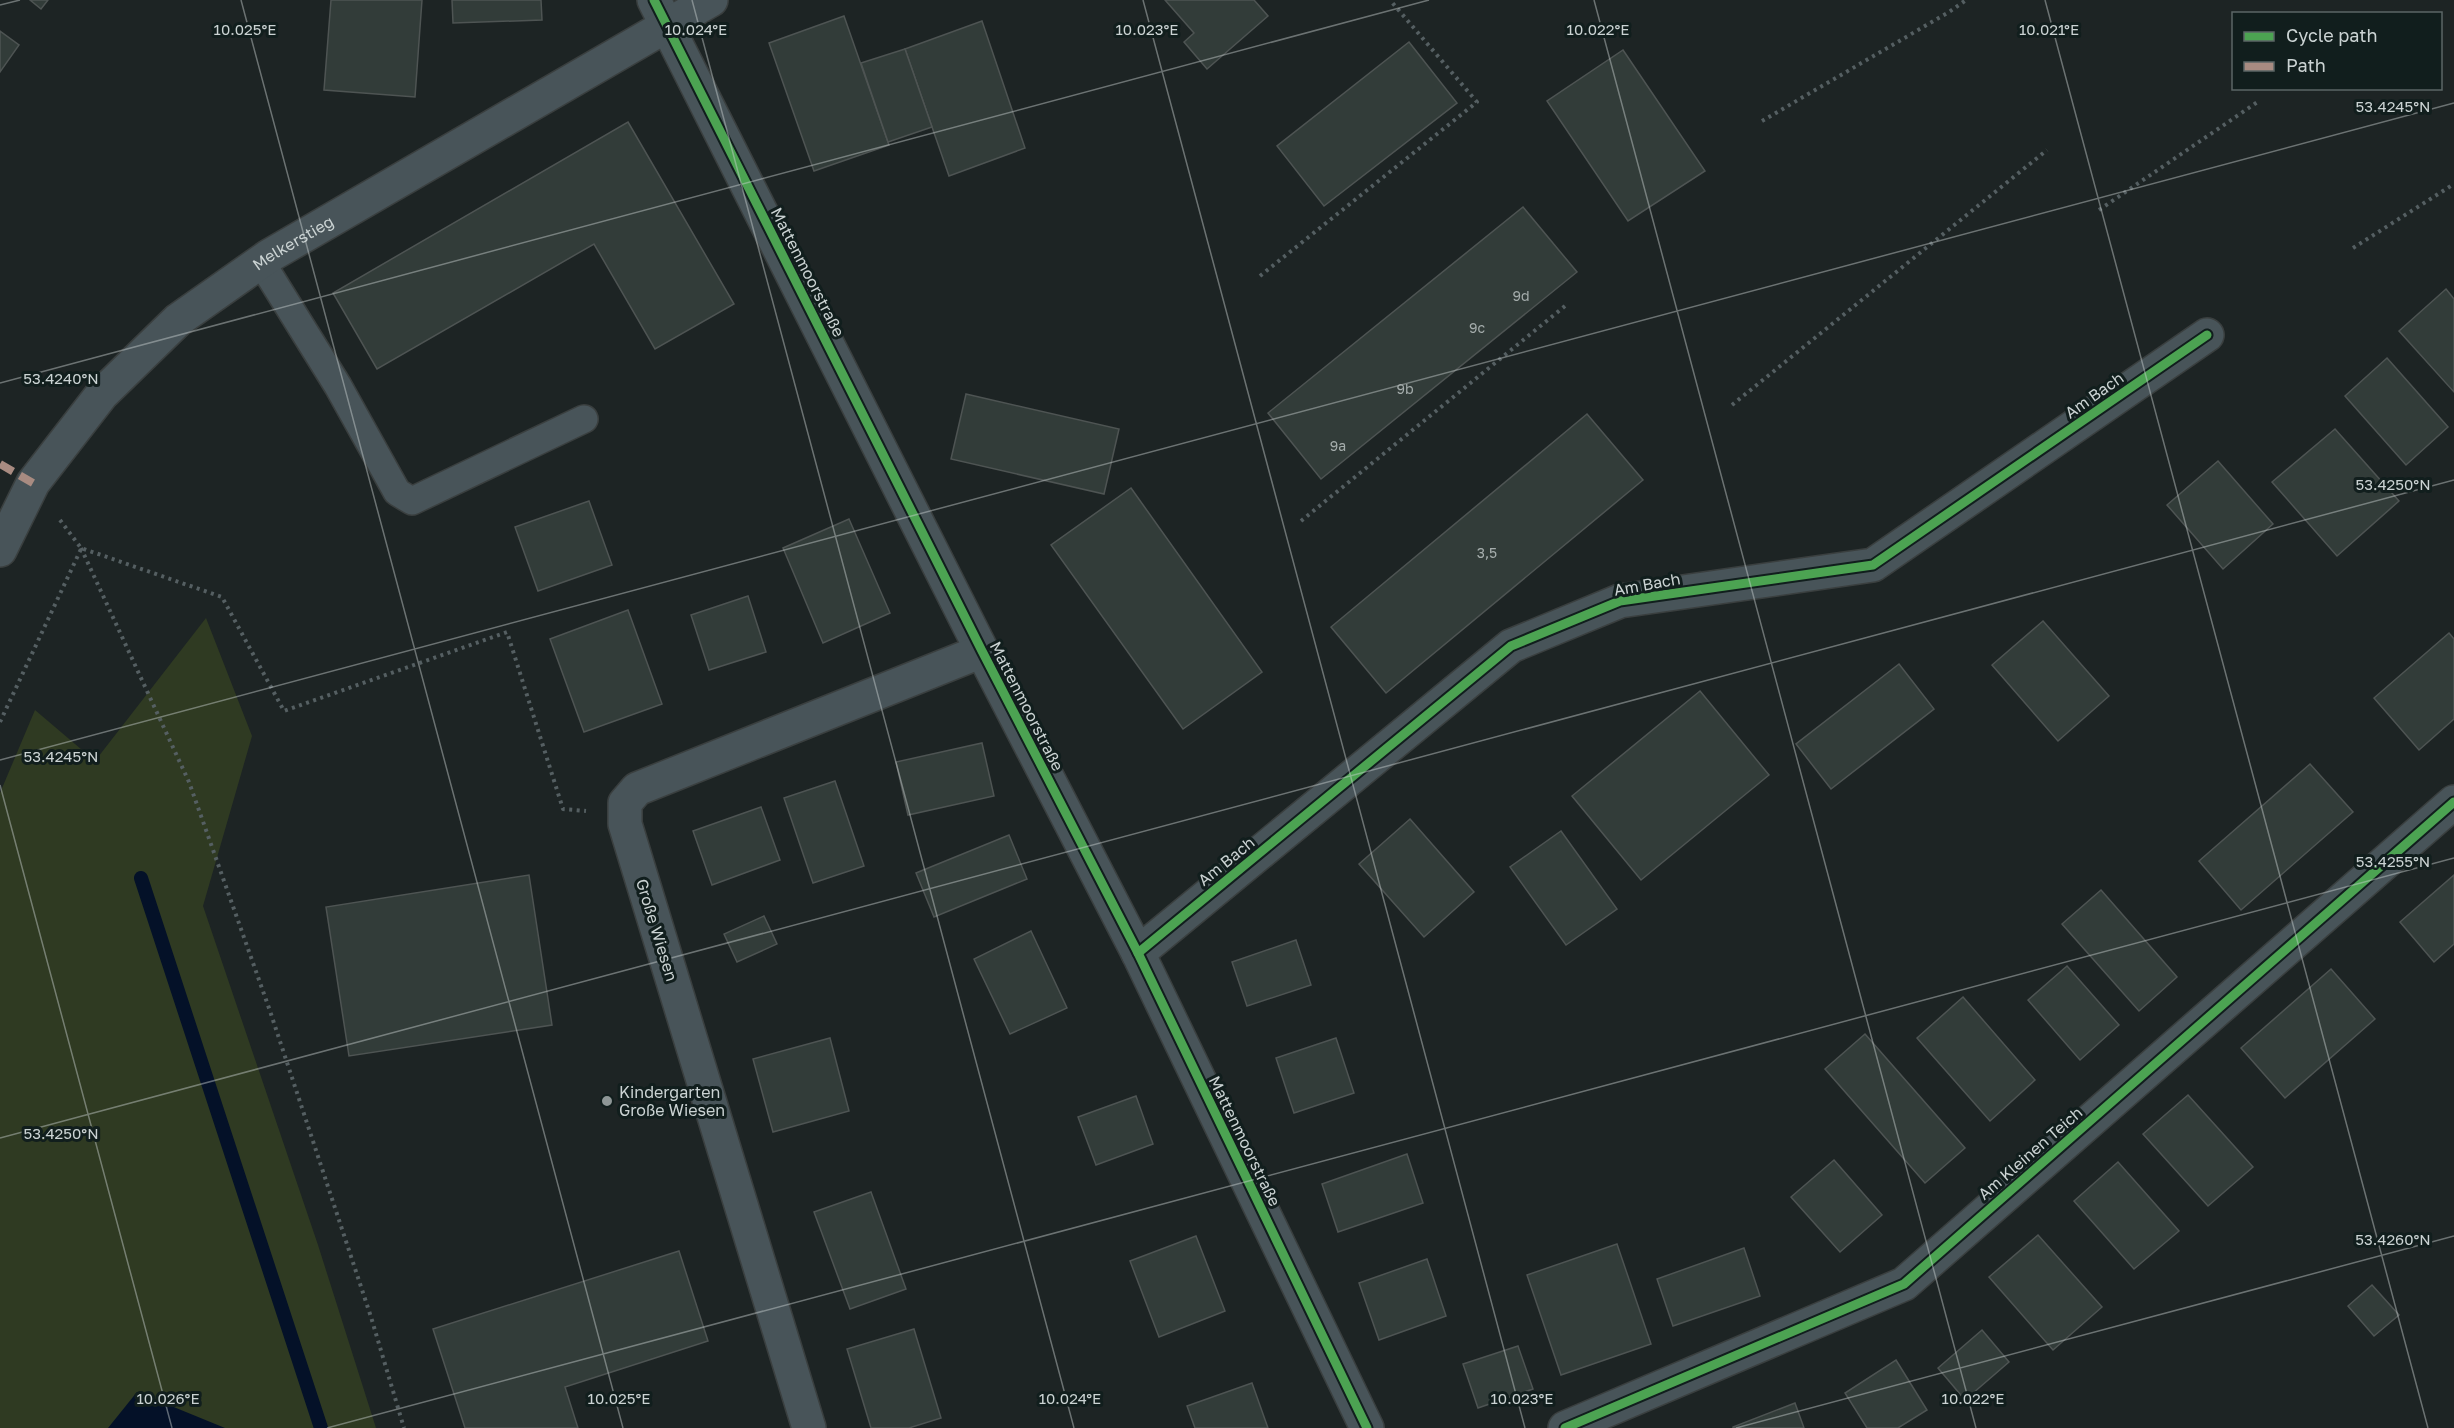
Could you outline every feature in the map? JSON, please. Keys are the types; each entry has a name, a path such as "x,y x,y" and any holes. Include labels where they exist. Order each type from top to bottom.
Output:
{"street":[{"name":"Melkerstieg","path":"0,550 33,483 102,394 170,328 261,262 661,13 711,0"},
{"name":"Mattenmoorstraße","path":"661,13 982,651 1137,953 1367,1428"},
{"name":"Am Bach","path":"1137,953 1511,646 1620,601 1873,565 2207,335"},
{"path":"625,816 625,803 637,789 982,651"},
{"name":"Am Kleinen Teich","path":"1564,1428 1904,1284 2454,802"},
{"name":"Große Wiesen","path":"625,816 629,836 809,1428"}],"lane":[{"path":"261,262 338,386 397,492 412,501 584,419"}],"path":[{"path":"1260,276 1477,102 1390,0"},
{"path":"1761,121 1966,0"},
{"path":"2099,210 2259,101"},
{"path":"1732,405 2047,150"},
{"path":"2353,248 2454,184"},
{"path":"1301,521 1565,306"},
{"path":"33,483 81,548 189,782 270,1011 371,1317 404,1428"},
{"path":"0,722 81,548"},
{"path":"81,548 222,597 284,711 507,632 563,809 625,816"}],"green space":[{"path":"206,618 252,736 203,906 318,1245 376,1428 0,1428 0,793 35,710 95,761"}],"water":[{"path":"137,1392 225,1428 108,1428"}],"building":[{"path":"30,0 48,0 41,9"},
{"path":"331,0 422,0 415,97 324,90"},
{"path":"452,0 541,0 542,20 453,23"},
{"path":"1165,0 1254,0 1268,16 1207,69 1184,42 1194,33"},
{"path":"844,16 889,145 814,171 769,43"},
{"path":"982,21 1025,148 949,176 905,49"},
{"path":"0,31 19,45 0,72"},
{"path":"1409,42 1457,103 1324,206 1277,146"},
{"path":"905,49 932,127 888,142 861,63"},
{"path":"1623,50 1705,171 1628,221 1547,101"},
{"path":"628,122 734,304 655,349 594,244 377,369 333,293"},
{"path":"1523,207 1577,272 1321,479 1268,413"},
{"path":"2446,289 2454,299 2454,392 2399,331"},
{"path":"2387,358 2448,427 2406,465 2345,396"},
{"path":"966,394 1119,429 1104,494 951,459"},
{"path":"1587,414 1643,480 1386,693 1331,627"},
{"path":"2335,429 2399,501 2337,556 2272,482"},
{"path":"2218,461 2273,524 2223,569 2167,505"},
{"path":"1131,488 1262,672 1183,729 1051,545"},
{"path":"589,501 612,565 538,591 515,527"},
{"path":"849,519 890,613 823,643 783,548"},
{"path":"748,596 766,652 709,670 691,615"},
{"path":"628,610 662,704 584,732 550,639"},
{"path":"2043,621 2109,696 2058,741 1992,665"},
{"path":"2449,633 2454,639 2454,719 2419,750 2374,698"},
{"path":"1899,664 1934,709 1831,789 1796,744"},
{"path":"1700,691 1769,775 1641,880 1572,796"},
{"path":"982,743 994,796 908,815 896,762"},
{"path":"2310,764 2353,812 2241,910 2199,861"},
{"path":"835,781 864,866 813,883 784,798"},
{"path":"761,807 780,860 712,885 693,831"},
{"path":"1410,819 1474,892 1424,937 1359,864"},
{"path":"1561,831 1617,909 1566,945 1510,867"},
{"path":"1009,835 1027,879 934,917 916,873"},
{"path":"529,875 552,1025 349,1056 326,907"},
{"path":"2454,875 2454,944 2434,962 2400,922"},
{"path":"2101,890 2177,977 2139,1011 2062,924"},
{"path":"764,916 777,944 737,962 724,934"},
{"path":"1031,931 1067,1008 1010,1034 974,959"},
{"path":"1296,940 1311,985 1247,1006 1232,962"},
{"path":"2067,966 2119,1025 2080,1060 2028,1000"},
{"path":"2331,969 2375,1019 2285,1098 2241,1048"},
{"path":"1963,997 2035,1080 1990,1121 1917,1038"},
{"path":"1865,1034 1965,1148 1925,1183 1825,1069"},
{"path":"830,1038 849,1111 773,1132 753,1059"},
{"path":"1336,1038 1354,1093 1294,1113 1276,1058"},
{"path":"2188,1095 2253,1167 2208,1206 2143,1134"},
{"path":"1136,1096 1153,1144 1096,1165 1078,1117"},
{"path":"1407,1154 1423,1203 1338,1232 1322,1184"},
{"path":"1834,1160 1882,1215 1840,1252 1791,1197"},
{"path":"2118,1162 2179,1231 2134,1269 2074,1201"},
{"path":"871,1192 906,1289 850,1309 814,1212"},
{"path":"2038,1235 2102,1307 2053,1350 1989,1277"},
{"path":"1196,1236 1225,1311 1159,1337 1130,1261"},
{"path":"1617,1244 1651,1344 1561,1375 1527,1275"},
{"path":"1744,1248 1760,1296 1673,1326 1657,1279"},
{"path":"679,1251 708,1341 565,1387 578,1428 465,1428 433,1329"},
{"path":"1427,1259 1446,1316 1379,1340 1359,1283"},
{"path":"2372,1285 2399,1315 2374,1336 2348,1306"},
{"path":"914,1329 941,1418 909,1428 871,1428 847,1349"},
{"path":"1982,1330 2009,1362 1965,1400 1938,1368"},
{"path":"1518,1346 1533,1389 1478,1408 1463,1364"},
{"path":"1896,1360 1927,1410 1898,1428 1867,1428 1845,1393"},
{"path":"1252,1383 1268,1428 1195,1428 1187,1406"},
{"path":"1795,1403 1804,1428 1733,1428 1733,1427"}],"waterway":[{"path":"141,878 321,1428"}],"marked path":[{"path":"0,464 33,483"}],"cycle path":[{"path":"654,0 982,651 1138,953 1367,1428"},
{"path":"1138,953 1511,646 1620,601 1873,565 2207,335"},
{"path":"1565,1428 1904,1284 2454,802"}],"place":[{"name":"Kindergarten Große Wiesen","path":"607,1101"}]}
